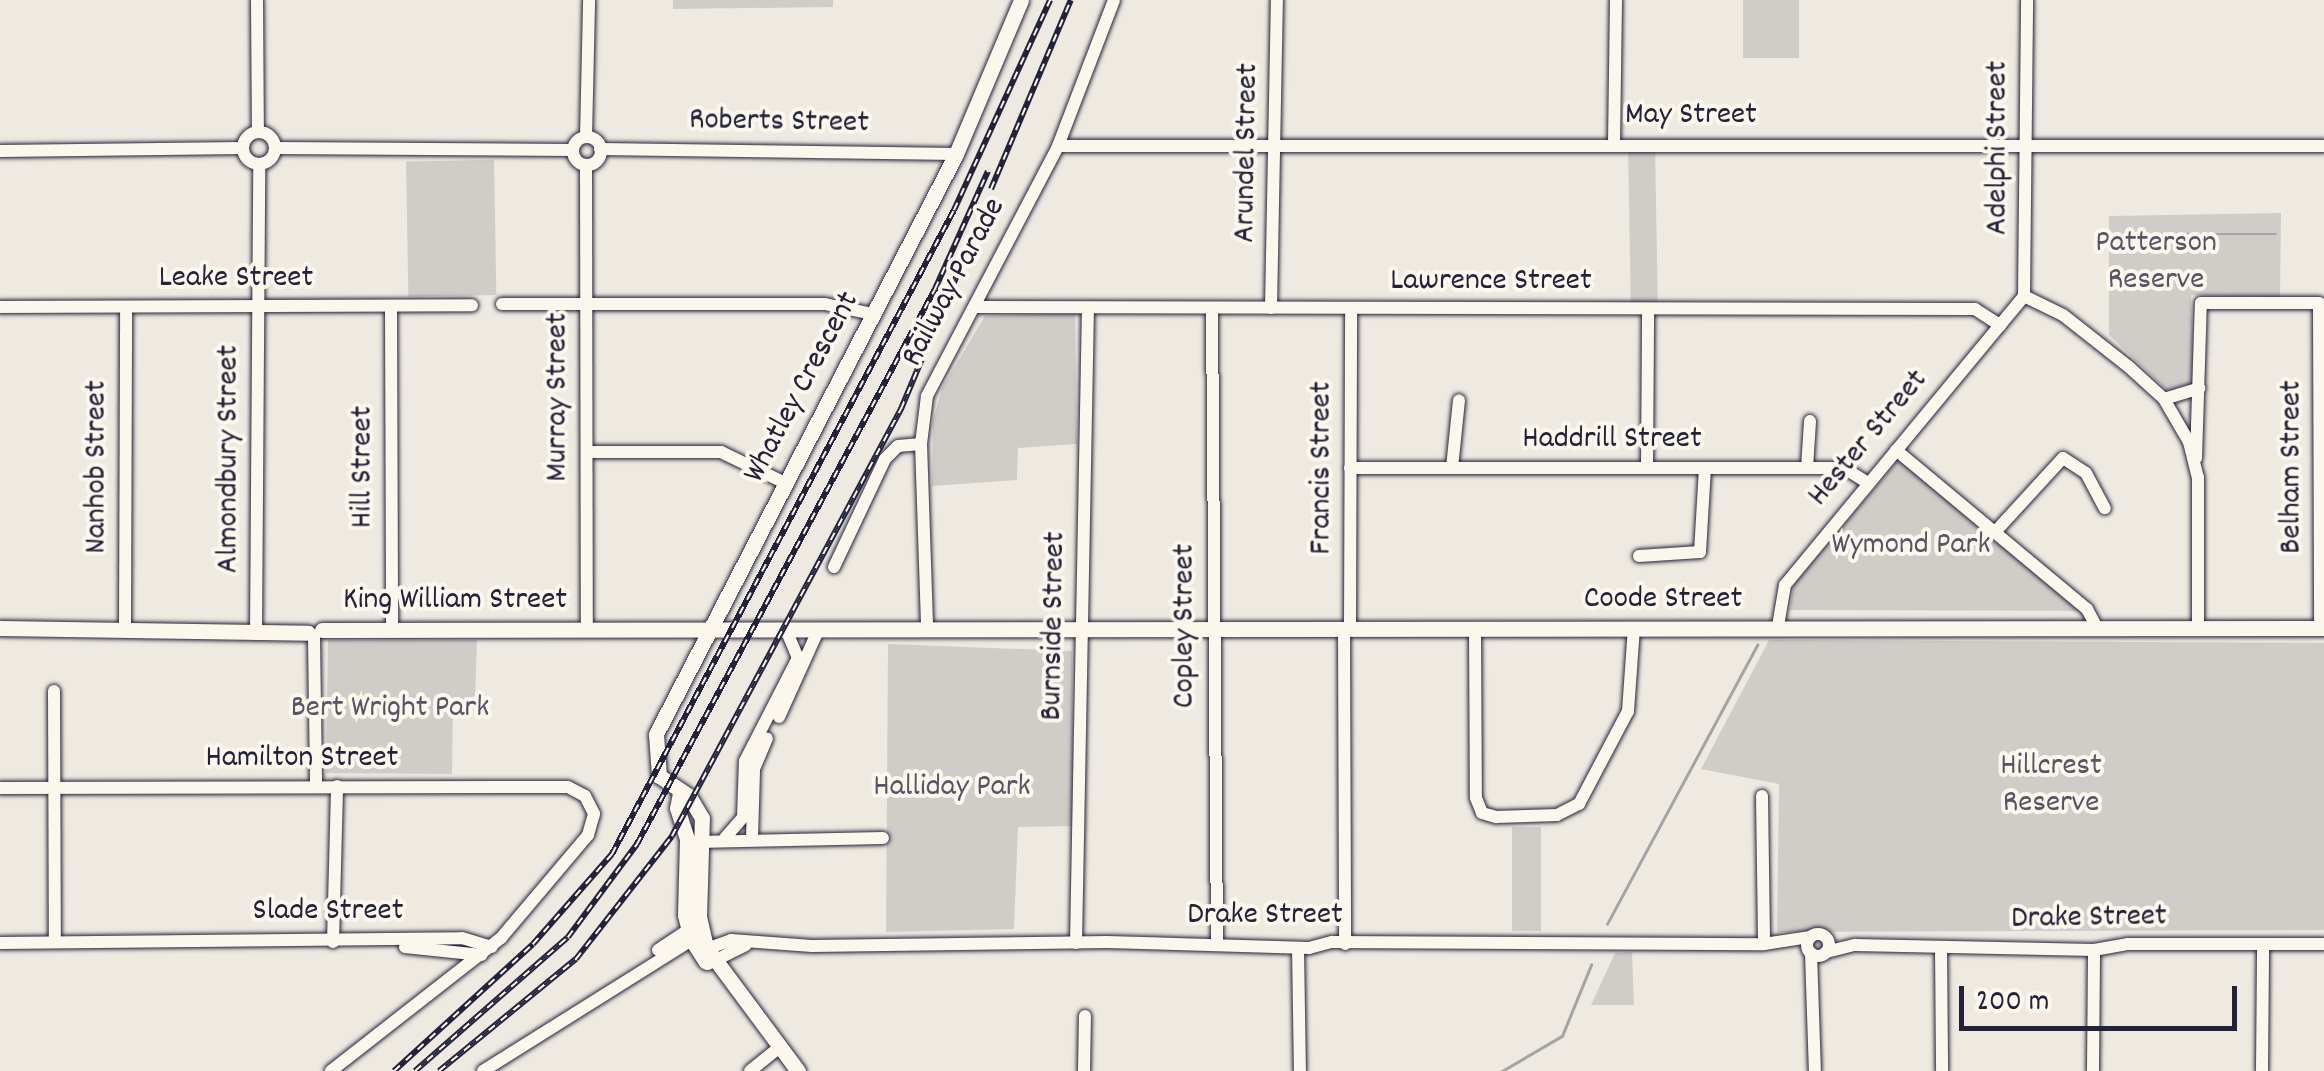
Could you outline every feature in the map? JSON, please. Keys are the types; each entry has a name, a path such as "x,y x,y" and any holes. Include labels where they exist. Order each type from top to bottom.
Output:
{"main road":[{"name":"Whatley Crescent","path":"696,838 698,809 659,776 653,752 706,629 956,154 1021,0"},
{"name":"King William Street","path":"587,628 684,624"},
{"name":"Coode Street","path":"684,624 706,629 817,633 840,628"},
{"name":"Coode Street","path":"890,628 927,624 1003,628"},
{"name":"King William Street","path":"0,628 706,629"},
{"name":"Coode Street","path":"706,629 2322,628"},
{"path":"696,838 685,879 701,943 798,1071"},
{"path":"696,838 701,943"}],"street":[{"path":"242,148 258,131 257,0"},
{"path":"258,131 276,148 572,150 586,137 589,0"},
{"name":"Railway Parade","path":"927,624 921,444 927,396 1058,146 1114,0"},
{"name":"Arundel Street","path":"1271,308 1278,143 1277,0"},
{"path":"1614,144 1616,0"},
{"name":"Adelphi Street","path":"2024,296 2027,0"},
{"path":"572,150 586,165 596,162 600,149 586,137"},
{"name":"May Street","path":"1058,146 1278,143 2324,146"},
{"path":"0,151 242,148 259,164 276,148"},
{"name":"Roberts Street","path":"600,149 956,154"},
{"name":"Almondbury Street","path":"256,628 259,164"},
{"name":"Murray Street","path":"586,165 587,628"},
{"path":"2024,296 2094,336 2164,398 2196,458"},
{"name":"Hester Street","path":"1778,626 1785,585 2024,296"},
{"name":"Belham Street","path":"2199,388 2200,303 2321,306 2322,628"},
{"name":"Leake Street","path":"0,307 472,304"},
{"path":"502,304 587,308 825,304 872,314"},
{"name":"Hill Street","path":"391,306 392,628"},
{"name":"Lawrence Street","path":"976,306 1975,309 2000,324"},
{"name":"Nanhob Street","path":"125,628 126,308"},
{"name":"Burnside Street","path":"1076,943 1088,308"},
{"name":"Copley Street","path":"1212,308 1217,944"},
{"name":"Francis Street","path":"1345,944 1351,309"},
{"path":"1648,310 1648,468"},
{"path":"2164,398 2199,388 2198,628"},
{"path":"1452,468 1459,400"},
{"path":"1807,468 1810,421"},
{"path":"834,567 885,459 898,446 921,444"},
{"path":"1896,450 2087,609 2096,626"},
{"path":"587,452 720,452 785,484"},
{"path":"1996,531 2063,458 2086,472 2105,508"},
{"name":"Haddrill Street","path":"1350,468 1849,469 1868,483"},
{"path":"1638,556 1700,552 1705,468"},
{"path":"1475,628 1476,798 1482,813 1496,818 1557,815 1579,804 1628,710 1634,628"},
{"path":"314,631 316,786"},
{"path":"725,838 743,817 745,760 798,658 787,632"},
{"path":"752,838 757,760 817,633"},
{"path":"54,691 55,942"},
{"path":"333,941 337,786"},
{"name":"Hamilton Street","path":"0,788 568,786 593,809 588,834 487,951"},
{"path":"1762,796 1764,944"},
{"path":"696,838 883,838"},
{"name":"Drake Street","path":"701,943 730,940 748,944 1217,944 1298,948 1345,944 1783,943 1817,947 2094,950 2128,944 2324,944"},
{"name":"Slade Street","path":"0,943 333,941 487,951"},
{"path":"483,1071 612,984 701,943"},
{"path":"2262,1071 2264,946"},
{"path":"1815,1071 1817,947"},
{"path":"1941,947 1942,1071"},
{"path":"1298,948 1300,1071"},
{"path":"2093,1071 2094,950"},
{"path":"331,1071 487,951"},
{"path":"1084,1071 1085,1016"},
{"path":"750,1071 780,1048"}],"green space":[{"path":"673,0 833,0 833,7 673,9"},
{"path":"1743,0 1799,0 1799,58 1743,58"},
{"path":"1628,144 1655,144 1658,310 1631,310"},
{"path":"494,160 496,295 408,297 406,162"},
{"name":"Patterson Reserve","path":"2281,213 2280,297 2191,295 2194,383 2168,391 2109,335 2109,216"},
{"path":"1075,313 1077,444 1018,448 1017,480 932,486 933,421 942,388 985,316"},
{"name":"Wymond Park","path":"1898,461 1909,463 2081,604 2079,611 1790,610 1794,584"},
{"name":"Bert Wright Park","path":"328,640 477,640 475,702 453,702 452,774 326,773"},
{"name":"Hillcrest Reserve","path":"1769,640 2324,643 2324,930 1777,932 1779,784 1701,769"},
{"name":"Halliday Park","path":"888,644 1072,651 1073,826 1018,827 1014,929 886,932"},
{"path":"1512,827 1541,827 1541,931 1512,931"},
{"path":"1632,952 1634,1005 1591,1005 1615,953"}],"waterway":[{"path":"2117,234 2276,234"},
{"path":"1607,924 1757,645"},
{"path":"1502,1071 1562,1036 1591,965"}],"railway":[{"path":"394,1071 533,944 612,854 954,210 1050,0"},
{"path":"991,189 1071,0"},
{"path":"415,1071 568,937 637,844 935,289 988,171"},
{"path":"439,1071 576,959 672,836 901,409 960,268"}]}
